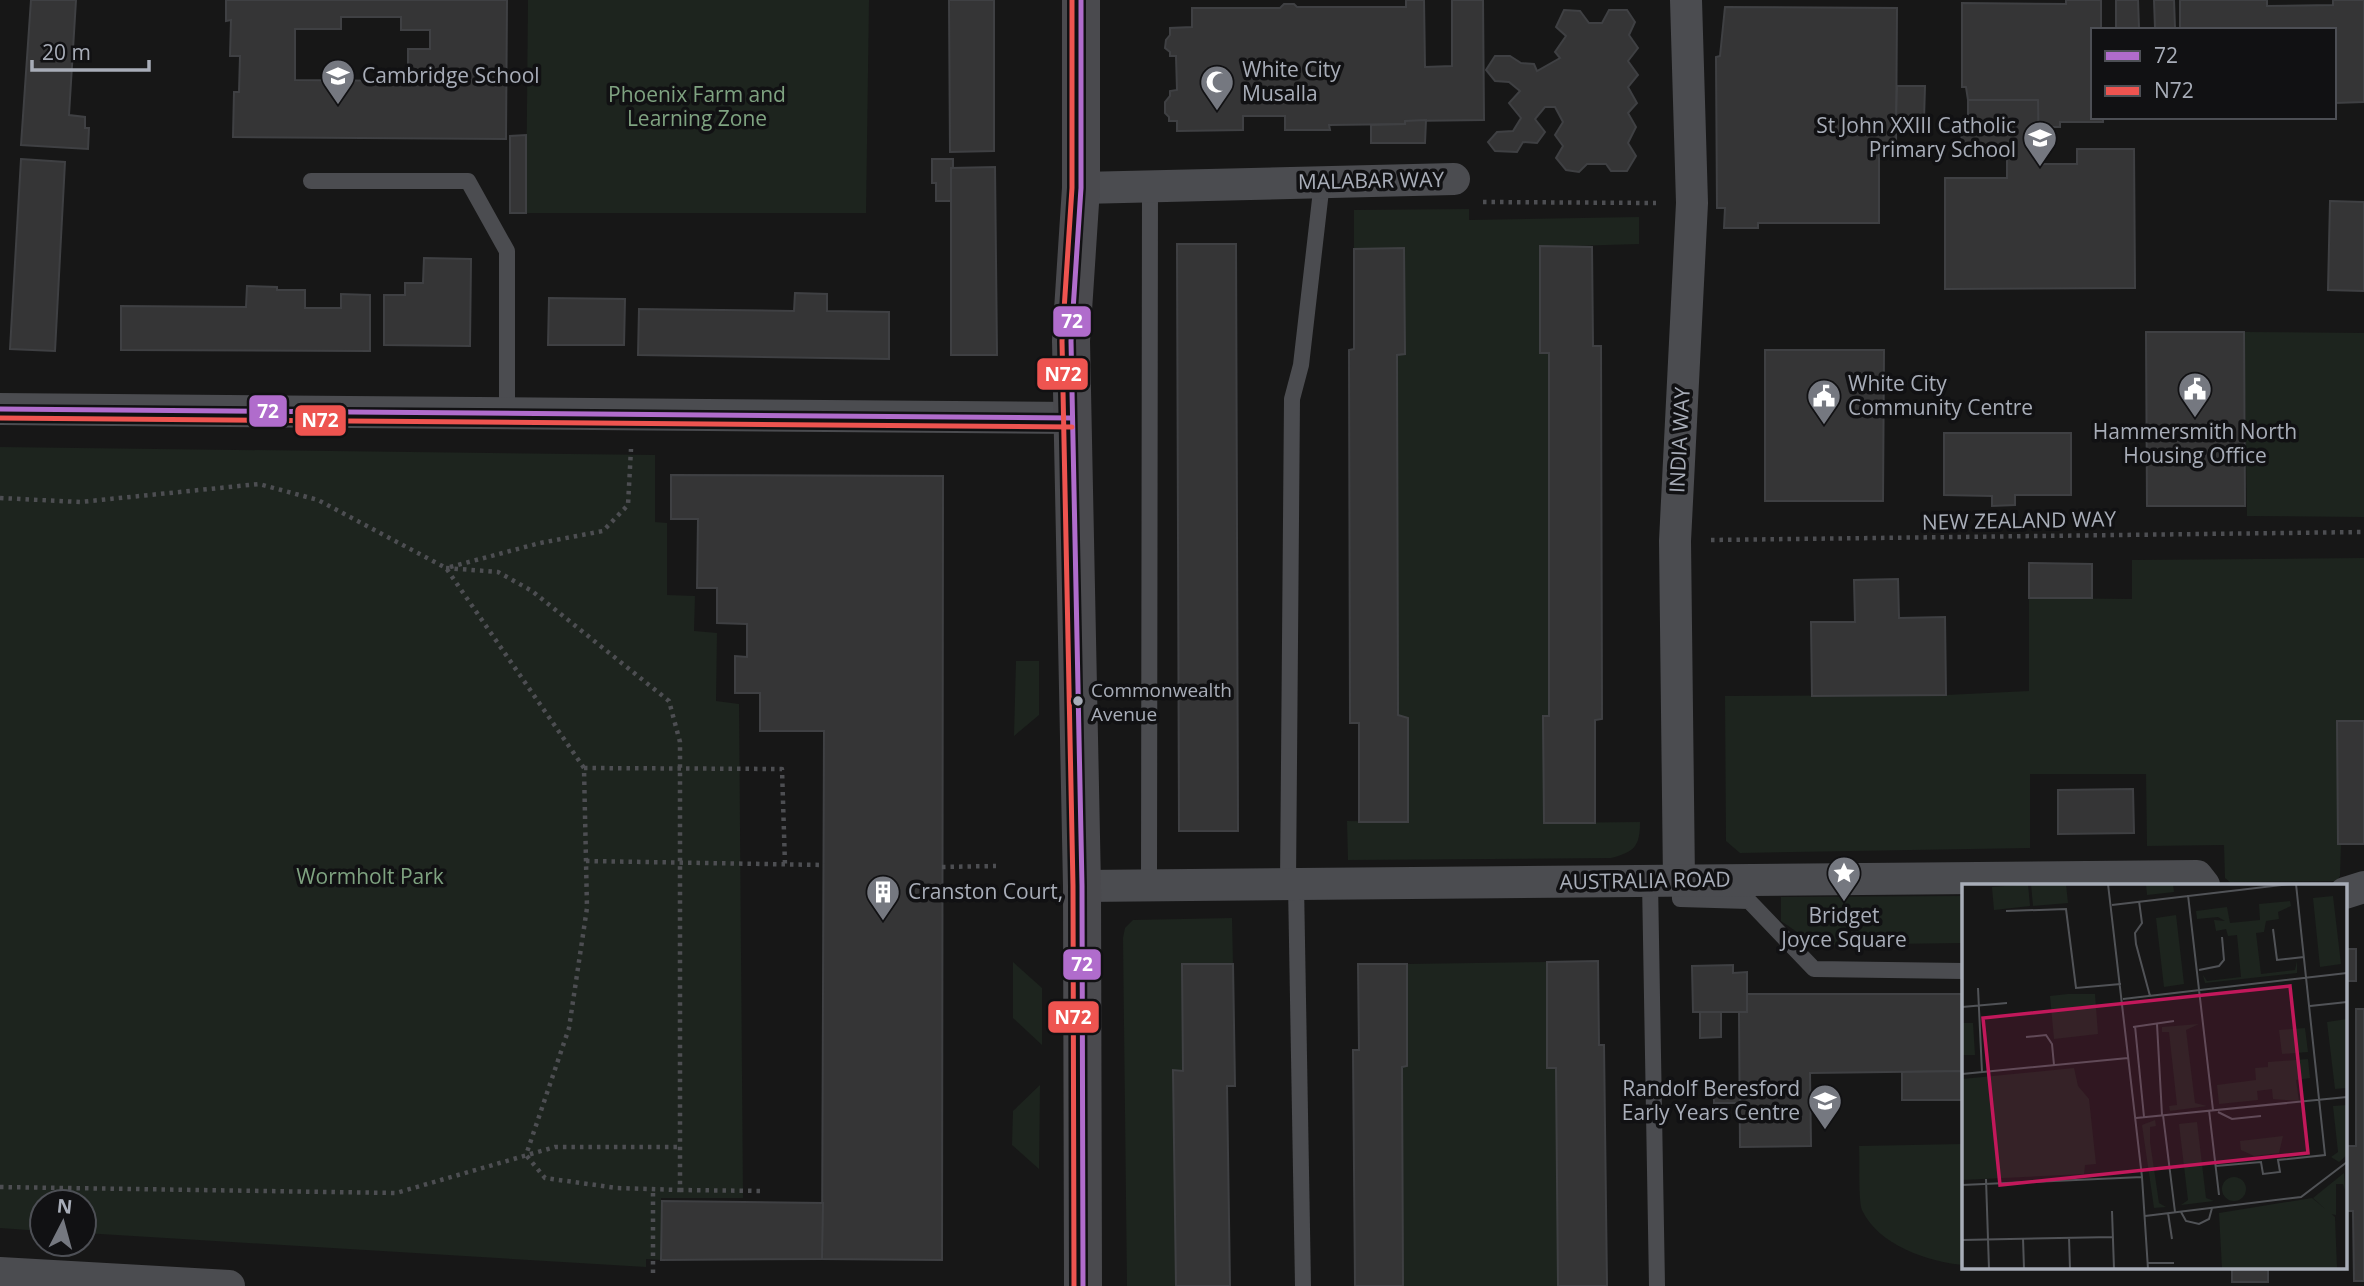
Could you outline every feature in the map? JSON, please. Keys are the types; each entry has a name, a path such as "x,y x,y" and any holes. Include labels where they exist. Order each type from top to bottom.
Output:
{"street":[{"path":"1081,0 1081,188 1071,341 1082,886 1083,1286"},
{"name":"INDIA WAY","path":"1665,881 1675,541 1692,203 1686,0"},
{"name":"MALABAR WAY","path":"1081,188 1454,179"},
{"path":"0,409 1072,418"},
{"name":"AUSTRALIA ROAD","path":"1082,886 2197,876 2203,884"},
{"path":"2346,893 2364,887"},
{"path":"0,1273 229,1286"}],"lane":[{"path":"312,181 468,181 507,251 507,413"},
{"path":"1303,1286 1292,884 1292,399 1301,365 1322,182"},
{"path":"1149,885 1150,186"},
{"path":"1665,881 1680,899 1749,901 1814,970 1962,971"},
{"path":"1657,1286 1665,881"}],"path":[{"name":"MALABAR WAY","path":"1454,179 1471,202 1692,203"},
{"path":"446,569 540,543 603,531 628,505 631,444"},
{"path":"0,498 80,502 260,484 318,500 446,569 498,572 532,591 669,701 680,742 680,1190"},
{"name":"NEW ZEALAND WAY","path":"1675,541 2364,532"},
{"path":"446,569 584,768 587,908 569,1028 526,1155"},
{"path":"584,768 782,769 785,864"},
{"path":"586,861 824,865"},
{"path":"943,867 996,866"},
{"path":"0,1187 396,1193 555,1147 679,1147"},
{"path":"526,1155 545,1178 653,1190 763,1191"},
{"path":"653,1190 653,1273"}],"green space":[{"name":"Phoenix Farm and Learning Zone","path":"528,0 869,0 866,213 526,213"},
{"path":"1469,209 1469,220 1639,217 1639,244 1540,247 1540,352 1549,353 1549,716 1543,716 1544,823 1640,822 1639,837 1634,847 1611,858 1348,860 1347,821 1407,822 1398,715 1397,355 1405,354 1404,248 1354,249 1354,210"},
{"path":"2244,332 2364,333 2364,517 2247,516"},
{"name":"Wormholt Park","path":"0,447 655,455 655,522 667,523 667,595 695,596 694,631 717,633 716,701 739,704 743,1198 661,1198 661,1260 646,1259 646,1267 98,1234 98,1188 28,1188 28,1230 0,1228"},
{"path":"2364,558 2364,721 2337,722 2338,844 2341,844 2340,876 2337,881 2230,882 2225,878 2224,845 2147,846 2146,774 2030,774 2030,848 1740,853 1726,841 1725,696 1946,695 2029,691 2029,598 2132,599 2132,560"},
{"path":"1016,661 1039,661 1039,715 1014,736"},
{"path":"1962,896 1962,943 1816,945 1781,921 1781,897"},
{"path":"1232,918 1233,964 1182,965 1183,1071 1173,1071 1176,1286 1127,1286 1125,928 1133,920"},
{"path":"1013,962 1042,988 1042,1045 1013,1018"},
{"path":"1547,962 1547,1067 1556,1068 1558,1286 1403,1286 1402,1067 1407,1066 1407,964"},
{"path":"1040,1085 1039,1169 1012,1145 1013,1111"},
{"path":"1962,1144 1962,1265 1935,1260 1906,1250 1880,1233 1870,1222 1861,1205 1859,1146"},
{"path":"1988,1268 2099,1268 2011,1270"}],"building":[{"path":"31,0 76,0 69,115 85,117 85,128 89,128 88,149 21,145"},
{"path":"226,0 507,0 506,139 233,137 234,92 239,92 240,56 230,56 231,20 226,21","holes":["341,17 401,17 401,30 430,30 430,49 408,49 408,81 295,80 295,29 341,29"]},
{"path":"949,0 994,0 994,151 950,152"},
{"path":"1406,0 1424,0 1425,67 1452,66 1452,0 1483,0 1484,120 1405,121 1405,124 1329,125 1330,130 1285,130 1285,116 1243,116 1243,130 1177,131 1177,121 1169,121 1165,113 1165,102 1170,91 1177,90 1176,56 1170,56 1170,52 1165,48 1166,40 1170,35 1170,28 1192,27 1192,8 1280,8 1284,4 1294,4 1297,7 1406,7"},
{"path":"2066,0 2101,0 2101,28 2091,28 2091,119 2103,119 2103,122 2060,122 2060,127 2038,127 2038,100 1968,100 1966,87 1962,87 1962,3 2066,4"},
{"path":"2116,0 2138,0 2139,28 2116,28"},
{"path":"2154,0 2174,0 2175,28 2155,28"},
{"path":"2180,0 2267,0 2267,6 2333,5 2333,0 2364,0 2364,102 2336,103 2336,28 2180,28"},
{"path":"1725,7 1897,8 1896,151 1879,151 1879,223 1758,223 1758,228 1724,228 1725,208 1717,208 1716,57 1720,56"},
{"path":"1564,10 1580,11 1589,23 1602,23 1609,10 1627,10 1635,22 1629,35 1638,48 1628,61 1638,75 1628,87 1637,103 1628,113 1636,127 1628,143 1636,156 1627,171 1611,171 1606,164 1587,164 1579,172 1566,170 1556,158 1563,146 1555,135 1563,122 1555,107 1545,107 1535,119 1545,132 1537,143 1523,142 1517,152 1495,151 1488,142 1497,132 1513,131 1521,118 1509,103 1520,91 1509,82 1495,81 1486,70 1495,56 1510,56 1521,63 1534,64 1537,71 1560,58 1555,52 1566,36 1556,27"},
{"path":"1897,86 1925,86 1924,119 1896,119"},
{"path":"1968,100 2038,100 2039,164 2077,164 2077,149 2134,149 2135,288 1945,289 1945,178 2007,178 2007,146 1961,146 1962,126 1968,126"},
{"path":"1426,120 1425,143 1371,143 1371,125"},
{"path":"526,135 526,213 510,213 510,136"},
{"path":"21,159 65,162 55,351 10,349"},
{"path":"932,159 953,159 951,201 936,201 936,183 932,183"},
{"path":"995,167 997,355 951,355 951,168"},
{"path":"2330,201 2364,202 2364,291 2328,290"},
{"path":"1177,244 1236,244 1238,831 1179,831"},
{"path":"1540,246 1592,247 1593,346 1601,346 1602,719 1595,720 1595,823 1544,823 1543,716 1549,716 1549,353 1540,353"},
{"path":"1404,248 1405,354 1397,355 1398,715 1408,718 1408,822 1359,822 1359,723 1350,723 1349,350 1354,349 1354,249"},
{"path":"424,258 471,259 470,346 384,345 384,295 405,295 405,283 423,283"},
{"path":"247,286 305,290 305,308 341,308 341,294 370,295 370,351 121,350 121,306 246,307"},
{"path":"795,293 827,294 827,311 889,312 889,359 638,355 639,309 794,311"},
{"path":"549,298 625,299 624,345 548,345"},
{"name":"Hammersmith North Housing Office","path":"2146,332 2244,332 2245,506 2147,506"},
{"name":"White City Community Centre","path":"1765,350 1884,350 1883,501 1765,501"},
{"path":"1944,433 2071,433 2071,495 2015,495 2015,505 1992,506 1992,496 1944,495"},
{"name":"Cranston Court,","path":"671,475 943,476 942,1260 822,1259 824,731 760,731 760,693 735,693 735,656 747,657 747,624 717,623 717,588 697,588 698,519 671,519"},
{"path":"2029,563 2092,564 2092,598 2029,598"},
{"path":"1898,579 1899,618 1945,617 1946,695 1812,696 1811,622 1855,622 1854,580"},
{"path":"2337,721 2364,721 2364,844 2338,844"},
{"path":"2133,789 2134,833 2058,834 2058,790"},
{"path":"2346,949 2356,949 2356,981 2346,981"},
{"path":"1598,961 1599,1045 1604,1045 1607,1286 1558,1286 1556,1068 1547,1068 1547,962"},
{"path":"1182,964 1233,964 1235,1086 1227,1086 1230,1286 1176,1286 1173,1070 1183,1071"},
{"path":"1358,964 1407,964 1407,1066 1402,1067 1403,1286 1355,1286 1353,1050 1359,1050"},
{"path":"1733,965 1733,973 1747,972 1747,1012 1693,1012 1692,966"},
{"path":"1747,994 1962,994 1962,1071 1810,1073 1811,1146 1740,1147 1739,1012 1747,1012"},
{"path":"2356,1009 2364,1009 2364,1281 2354,1281 2353,1211 2346,1211 2346,1146 2356,1146"},
{"path":"1700,1012 1721,1012 1721,1037 1700,1038"},
{"path":"1962,1071 1962,1100 1902,1100 1902,1072"},
{"path":"1714,1085 1740,1086 1740,1103 1714,1103"},
{"path":"662,1201 823,1203 822,1259 661,1260"},
{"path":"2232,1268 2268,1268 2268,1282 2232,1282"}],"transit line":[{"name":"N72","path":"1072,0 1072,188 1062,341 1073,886 1074,1286"},
{"name":"72","path":"1081,0 1081,188 1071,341 1082,886 1083,1286"},
{"name":"72","path":"0,409 1072,418"},
{"name":"N72","path":"0,418 1072,427"}],"place":[{"name":"Cambridge School","path":"338,106"},
{"name":"White City Musalla","path":"1217,112"},
{"name":"St John XXIII Catholic Primary School","path":"2040,168"},
{"name":"Hammersmith North Housing Office","path":"2195,419"},
{"name":"White City Community Centre","path":"1824,426"},
{"name":"Commonwealth Avenue","path":"1078,701"},
{"name":"Bridget Joyce Square","path":"1844,903"},
{"name":"Cranston Court,","path":"883,922"},
{"name":"Randolf Beresford Early Years Centre","path":"1825,1131"}]}
